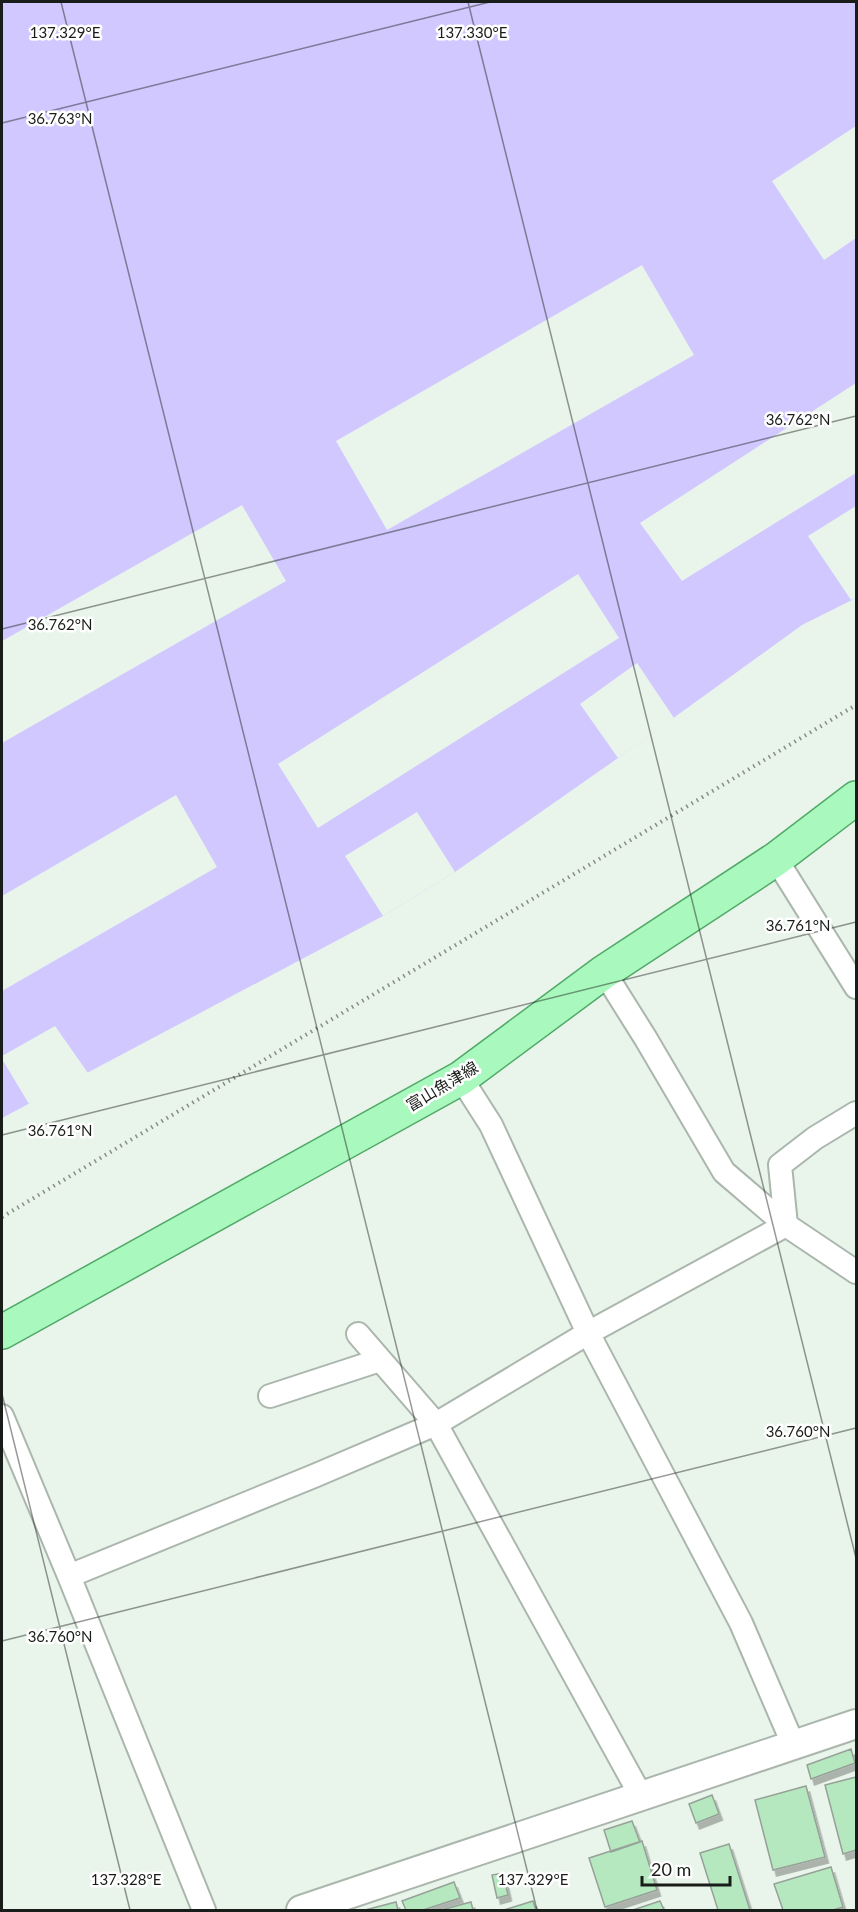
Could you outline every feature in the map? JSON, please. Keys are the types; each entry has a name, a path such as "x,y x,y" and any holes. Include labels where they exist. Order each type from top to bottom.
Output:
{"main road":[{"name":"富山魚津線","path":"2,1332 461,1078 604,972 776,860 856,798"}],"street":[{"path":"776,860 856,987"},
{"path":"604,972 724,1172 786,1225 856,1272"},
{"path":"461,1078 491,1125 588,1333 741,1623 794,1744"},
{"path":"786,1225 780,1165 815,1138 856,1113"},
{"path":"69,1576 436,1424 588,1333 786,1225"},
{"path":"358,1334 436,1424 641,1796"},
{"path":"270,1396 381,1360"},
{"path":"2,1416 204,1911"},
{"path":"301,1911 856,1724"}],"path":[{"path":"2,1217 856,705"}],"shaded area":[{"path":"2,2 856,2 856,598 802,625 455,872 383,916 2,1118"}],"pier":[{"path":"856,126 856,238 824,260 772,181"},
{"path":"642,265 694,355 387,530 336,441"},
{"path":"856,383 856,473 682,581 640,523"},
{"path":"242,505 286,581 2,743 2,641"},
{"path":"856,506 856,598 851,600 808,536"},
{"path":"578,574 619,638 318,828 278,764"},
{"path":"637,663 674,718 618,758 580,704"},
{"path":"176,795 217,867 2,991 2,896"},
{"path":"417,812 455,872 383,916 345,856"},
{"path":"55,1026 88,1073 29,1104 2,1056"}],"building":[{"path":"851,1749 855,1763 811,1779 807,1765"},
{"path":"856,1777 856,1850 843,1854 825,1785"},
{"path":"806,1786 825,1857 773,1870 755,1800"},
{"path":"712,1795 719,1814 696,1823 689,1804"},
{"path":"632,1821 640,1842 611,1852 604,1830"},
{"path":"642,1841 657,1890 605,1907 589,1858"},
{"path":"729,1844 750,1910 718,1910 700,1853"},
{"path":"831,1867 843,1907 833,1910 783,1910 774,1884"},
{"path":"503,1873 508,1895 497,1898 492,1875"},
{"path":"454,1882 460,1898 423,1910 406,1910 402,1901"},
{"path":"533,1901 536,1910 504,1910"},
{"path":"660,1901 664,1910 633,1910"},
{"path":"396,1902 398,1910 365,1910"},
{"path":"471,1902 473,1910 441,1910"}]}
